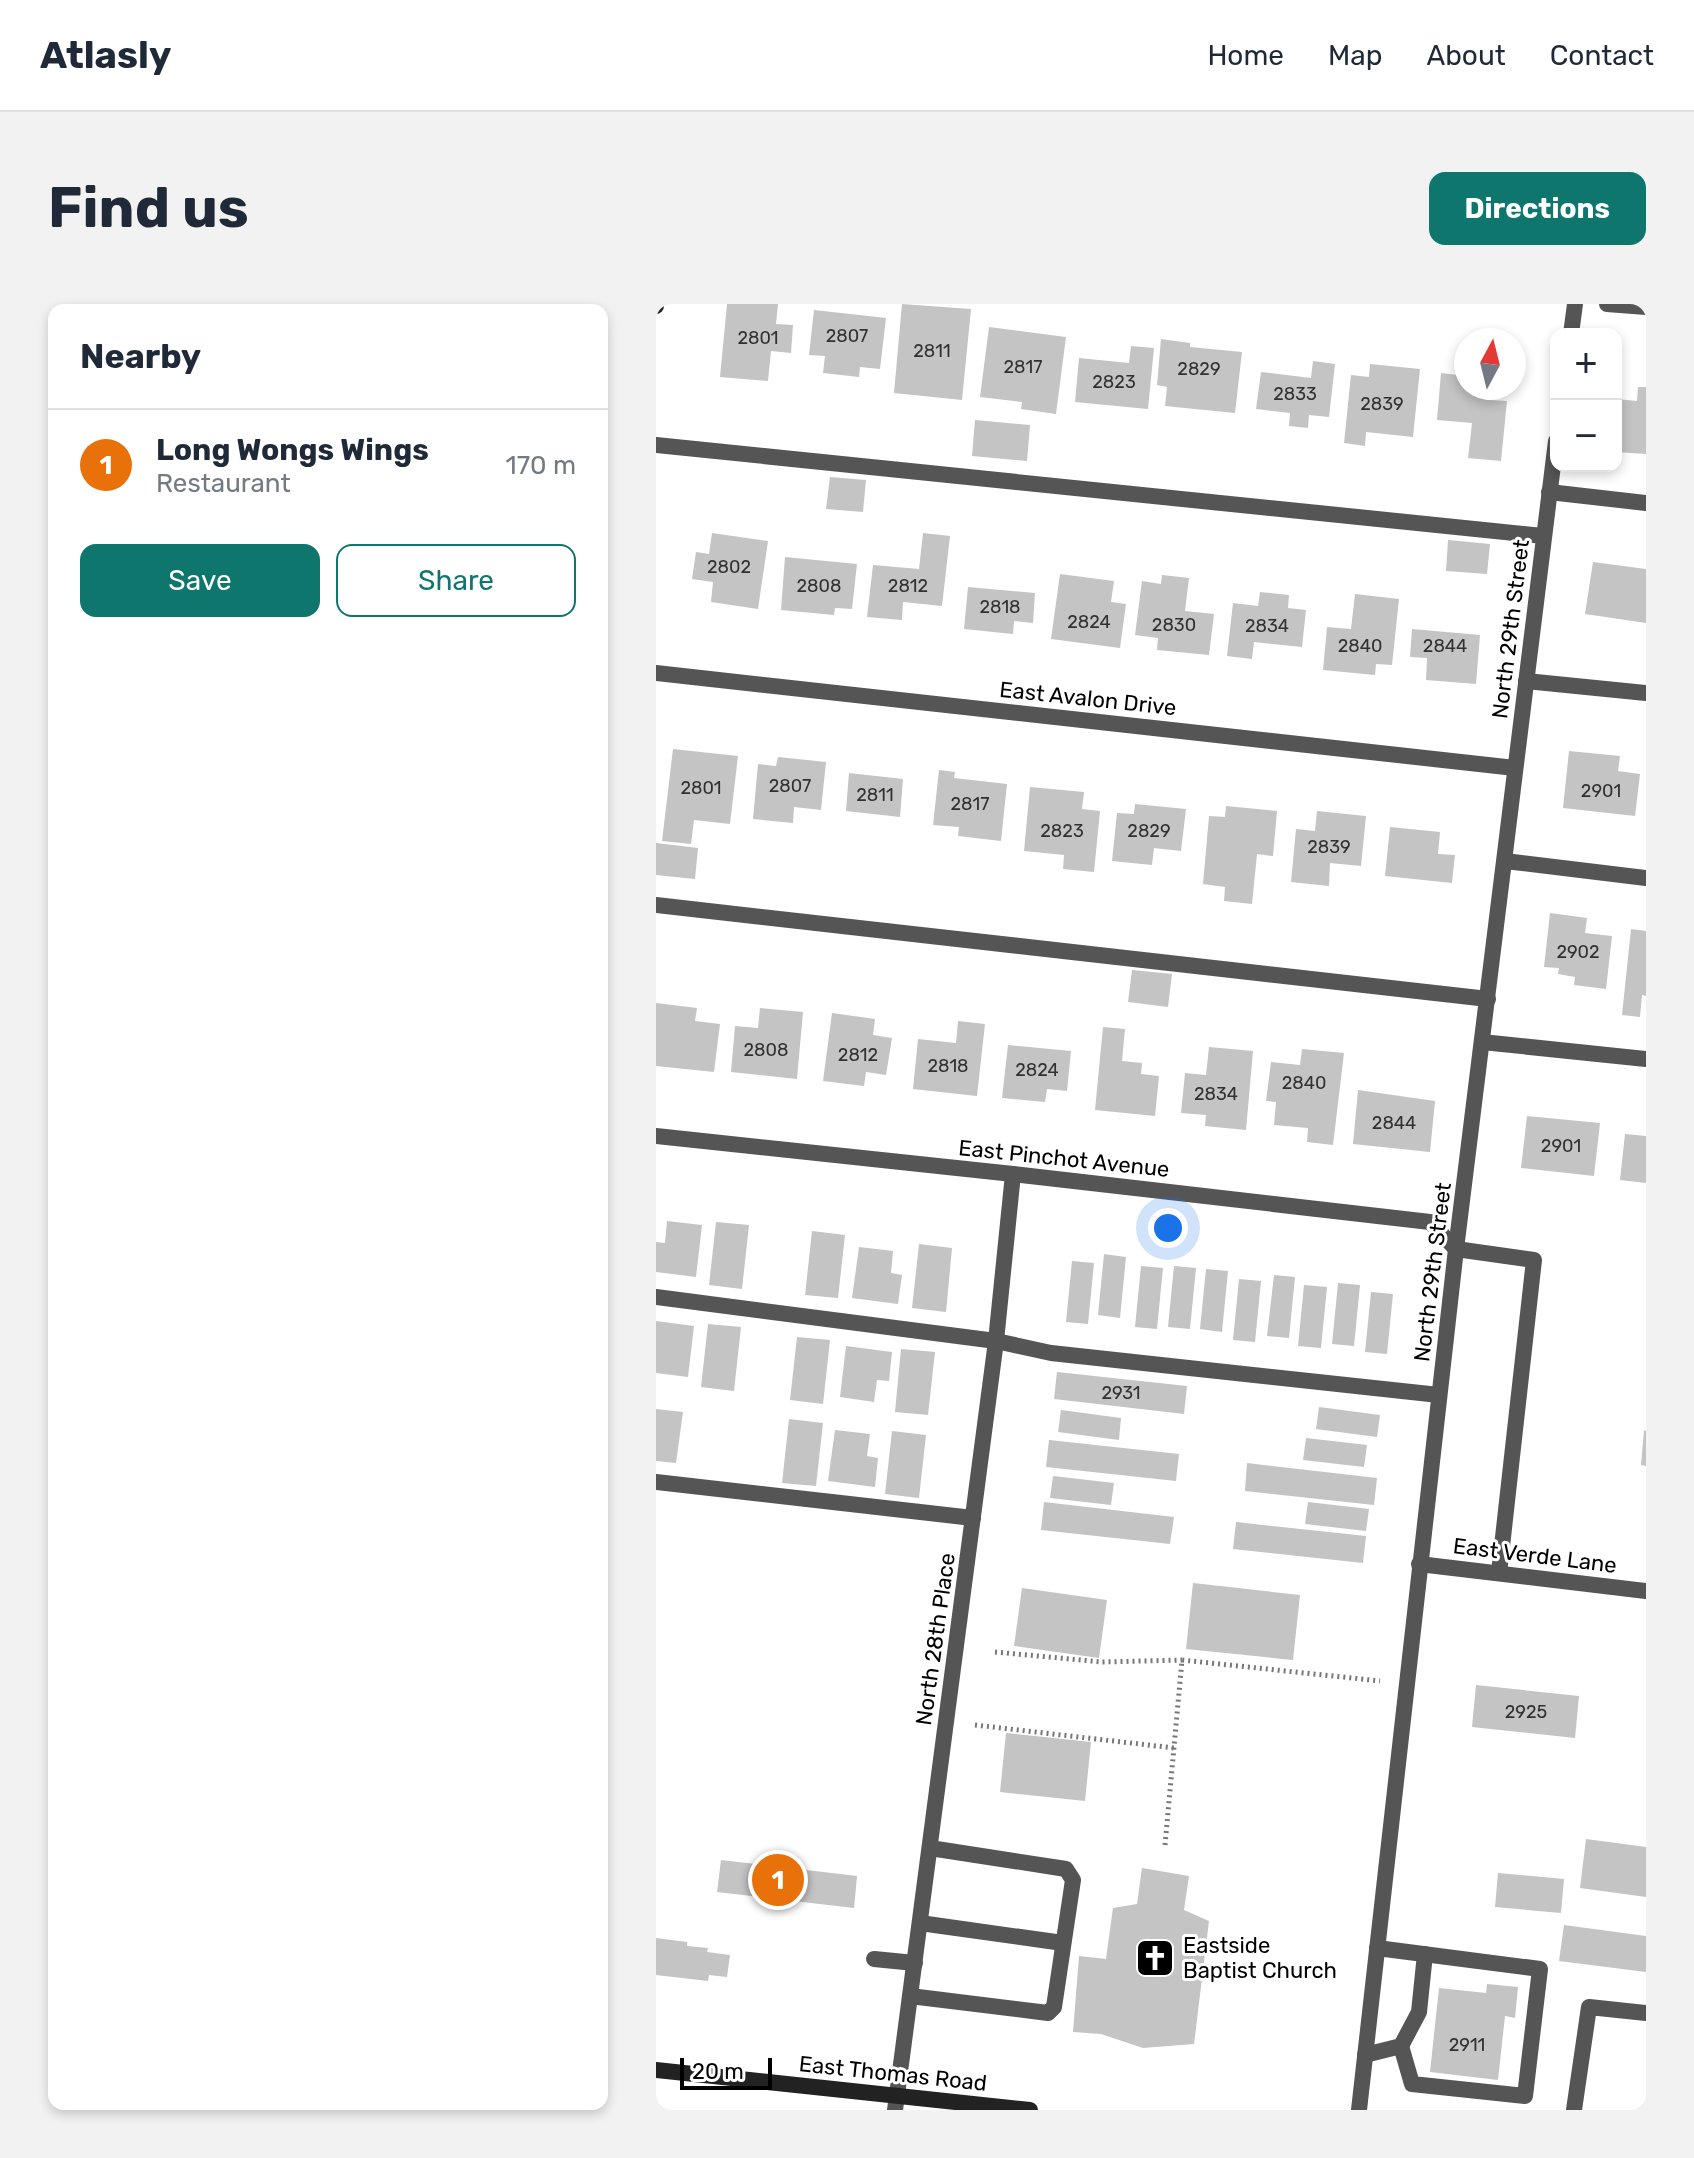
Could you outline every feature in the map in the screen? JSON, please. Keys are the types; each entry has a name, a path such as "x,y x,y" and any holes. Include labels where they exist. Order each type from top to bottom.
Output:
{"main road":[{"name":"East Thomas Road","path":"656,2070 896,2103 1030,2110"}],"street":[{"path":"1572,328 1575,304"},
{"path":"1607,304 1646,307"},
{"path":"656,445 1543,536"},
{"name":"North 29th Street","path":"1359,2110 1456,1249 1552,472"},
{"path":"1549,492 1646,503"},
{"name":"East Avalon Drive","path":"656,673 1515,768"},
{"path":"1526,681 1646,693"},
{"path":"1505,861 1646,878"},
{"path":"656,905 1488,999"},
{"path":"1482,1042 1646,1059"},
{"name":"East Pinchot Avenue","path":"656,1136 1430,1222 1456,1249"},
{"name":"North 28th Place","path":"896,2103 996,1341 1013,1174"},
{"path":"1456,1249 1534,1260 1499,1573"},
{"path":"656,1297 996,1341 1051,1353 1439,1395"},
{"path":"656,1482 973,1518"},
{"name":"East Verde Lane","path":"1419,1564 1646,1591"},
{"path":"910,1996 1048,2013 1054,2007 1073,1880 1066,1869 930,1848"},
{"path":"920,1923 1063,1943"},
{"path":"1377,1948 1425,1954 1540,1969 1525,2096 1412,2084 1401,2046 1419,2012 1425,1954"},
{"path":"874,1959 915,1963"},
{"path":"1574,2110 1589,2007 1646,2013"},
{"path":"1365,2055 1401,2046"}],"path":[{"path":"995,1652 1102,1662 1182,1660 1380,1681"},
{"path":"1165,1845 1182,1660"},
{"path":"975,1725 1174,1748"}],"building":[{"path":"727,304 778,304 776,324 793,325 791,353 771,351 768,381 720,377"},
{"path":"902,304 971,309 962,400 894,393"},
{"path":"814,310 886,318 880,369 860,367 859,377 823,373 825,356 809,355"},
{"path":"989,327 1066,337 1056,414 1021,409 1022,402 980,397"},
{"path":"1161,339 1190,343 1190,347 1242,352 1235,413 1165,406 1167,387 1157,385"},
{"path":"1131,346 1154,348 1148,409 1075,402 1079,358 1129,363"},
{"path":"1313,361 1335,364 1329,417 1309,415 1308,428 1289,426 1290,413 1256,409 1261,372 1311,378"},
{"path":"1370,364 1420,369 1413,437 1366,432 1365,446 1344,443 1351,375 1369,377"},
{"path":"1441,373 1454,375 1454,400 1507,401 1501,461 1468,458 1472,423 1437,420"},
{"path":"1638,387 1646,387 1646,454 1622,452 1622,400 1637,401"},
{"path":"975,420 1030,425 1027,461 972,456"},
{"path":"830,477 866,480 863,512 826,509"},
{"path":"712,533 768,541 758,609 711,602 713,582 692,579 696,552 709,554"},
{"path":"923,533 950,536 942,606 903,602 902,620 867,617 873,565 919,569"},
{"path":"1448,540 1490,544 1487,574 1446,571"},
{"path":"785,557 857,564 852,609 835,608 834,615 781,610"},
{"path":"1593,562 1646,569 1646,623 1585,614"},
{"path":"1060,574 1114,581 1111,602 1126,604 1120,648 1051,639"},
{"path":"1162,575 1189,578 1185,611 1214,614 1209,655 1157,650 1158,638 1135,635 1142,581 1161,584"},
{"path":"968,587 1035,593 1033,623 1014,621 1013,634 964,629"},
{"path":"1260,592 1289,595 1288,608 1306,610 1302,647 1254,642 1252,659 1227,656 1233,603 1258,606"},
{"path":"1355,594 1399,599 1392,665 1376,664 1375,675 1323,670 1327,627 1351,629"},
{"path":"1412,629 1480,635 1476,684 1426,680 1427,658 1410,657"},
{"path":"673,749 738,756 730,824 694,820 691,844 662,841"},
{"path":"1569,751 1620,756 1618,771 1640,774 1635,816 1563,808"},
{"path":"778,757 826,762 821,810 794,807 793,823 753,819 758,764 776,766"},
{"path":"939,770 955,772 954,778 1007,784 1001,841 958,836 959,827 933,825"},
{"path":"849,773 903,779 900,817 846,811"},
{"path":"1030,787 1084,792 1082,809 1100,811 1094,872 1063,869 1064,855 1024,851"},
{"path":"1135,804 1186,809 1181,851 1154,848 1152,865 1112,861 1117,813 1134,814"},
{"path":"1226,806 1277,811 1273,856 1257,854 1252,904 1224,901 1225,887 1203,884 1209,816 1225,817"},
{"path":"1317,811 1366,816 1361,866 1330,863 1329,886 1291,882 1296,829 1315,831"},
{"path":"1390,827 1440,832 1438,854 1455,855 1452,883 1385,876"},
{"path":"656,843 698,848 695,879 656,875"},
{"path":"1550,913 1587,918 1585,933 1612,936 1606,989 1574,985 1575,977 1558,974 1559,968 1544,967"},
{"path":"1631,929 1646,931 1646,996 1642,995 1640,1017 1622,1015"},
{"path":"1132,970 1172,974 1168,1007 1128,1002"},
{"path":"656,1003 697,1008 695,1021 720,1024 714,1072 656,1066"},
{"path":"760,1008 803,1012 797,1079 731,1072 735,1026 758,1028"},
{"path":"832,1013 875,1019 873,1035 892,1038 886,1075 866,1072 864,1086 823,1081"},
{"path":"958,1021 985,1024 977,1096 913,1089 918,1039 956,1043"},
{"path":"1103,1027 1125,1029 1122,1061 1142,1063 1141,1074 1159,1076 1155,1116 1095,1110"},
{"path":"1008,1045 1071,1051 1067,1091 1047,1089 1045,1102 1002,1098"},
{"path":"1209,1047 1253,1051 1246,1130 1205,1126 1206,1115 1181,1113 1185,1073 1206,1075"},
{"path":"1302,1049 1344,1053 1333,1145 1307,1142 1308,1128 1274,1125 1276,1102 1266,1101 1271,1062 1300,1065"},
{"path":"1358,1090 1435,1101 1430,1152 1353,1144"},
{"path":"1527,1116 1600,1123 1594,1176 1521,1168"},
{"path":"1625,1134 1646,1136 1646,1183 1620,1180"},
{"path":"667,1221 702,1225 696,1277 656,1272 656,1242 665,1243"},
{"path":"716,1222 749,1225 742,1289 709,1285"},
{"path":"812,1231 845,1235 838,1298 805,1295"},
{"path":"919,1244 952,1248 946,1312 912,1308"},
{"path":"859,1247 893,1251 891,1273 902,1275 898,1304 852,1298"},
{"path":"1104,1254 1126,1257 1120,1318 1098,1315"},
{"path":"1072,1261 1094,1263 1088,1324 1066,1322"},
{"path":"1141,1266 1163,1268 1157,1329 1135,1327"},
{"path":"1174,1266 1196,1268 1190,1329 1168,1327"},
{"path":"1206,1269 1228,1271 1222,1332 1200,1329"},
{"path":"1274,1275 1295,1277 1289,1338 1267,1336"},
{"path":"1239,1279 1261,1281 1255,1342 1233,1340"},
{"path":"1338,1283 1360,1285 1354,1346 1332,1344"},
{"path":"1304,1285 1327,1287 1321,1348 1298,1346"},
{"path":"1371,1292 1393,1294 1387,1354 1365,1352"},
{"path":"656,1321 694,1326 688,1377 656,1373"},
{"path":"708,1324 741,1327 734,1391 701,1387"},
{"path":"797,1337 830,1340 823,1404 790,1400"},
{"path":"846,1346 892,1352 889,1381 877,1380 874,1402 840,1397"},
{"path":"901,1349 935,1352 928,1415 895,1412"},
{"path":"1057,1372 1187,1386 1184,1414 1054,1399"},
{"path":"1319,1407 1380,1415 1377,1437 1316,1429"},
{"path":"656,1409 683,1412 676,1463 656,1461"},
{"path":"1061,1410 1121,1418 1119,1440 1058,1432"},
{"path":"789,1419 823,1423 816,1486 782,1483"},
{"path":"835,1430 870,1434 867,1456 878,1458 875,1487 828,1481"},
{"path":"892,1431 926,1435 919,1498 885,1494"},
{"path":"1646,1431 1646,1466 1641,1465"},
{"path":"1306,1438 1367,1445 1364,1467 1303,1460"},
{"path":"1049,1440 1179,1454 1176,1481 1046,1467"},
{"path":"1247,1463 1377,1478 1374,1505 1245,1491"},
{"path":"1053,1476 1114,1483 1111,1505 1050,1498"},
{"path":"1044,1502 1174,1517 1170,1544 1041,1530"},
{"path":"1308,1502 1369,1509 1366,1531 1305,1524"},
{"path":"1236,1522 1366,1536 1363,1563 1233,1549"},
{"path":"1193,1583 1300,1595 1293,1660 1186,1649"},
{"path":"1022,1588 1107,1600 1099,1658 1014,1646"},
{"path":"1476,1685 1579,1696 1575,1738 1472,1727"},
{"path":"1006,1733 1091,1742 1085,1801 1000,1792"},
{"path":"1586,1839 1646,1847 1646,1897 1580,1888"},
{"path":"721,1860 857,1876 854,1908 717,1892"},
{"name":"Eastside Baptist Church","path":"1142,1868 1189,1876 1184,1910 1209,1921 1194,2044 1143,2048 1101,2034 1073,2032 1079,1956 1106,1959 1113,1908 1137,1904"},
{"path":"1498,1873 1564,1879 1561,1913 1495,1907"},
{"path":"1564,1925 1646,1936 1646,1972 1559,1961"},
{"path":"656,1938 687,1942 687,1946 730,1955 727,1977 709,1975 708,1981 656,1975"},
{"path":"1487,1984 1518,1987 1515,2018 1505,2016 1498,2080 1430,2072 1439,1988 1486,1993"}],"place":[{"name":"Long Wongs Wings","path":"778,1880"},
{"name":"Eastside Baptist Church","path":"1155,1958"}]}
